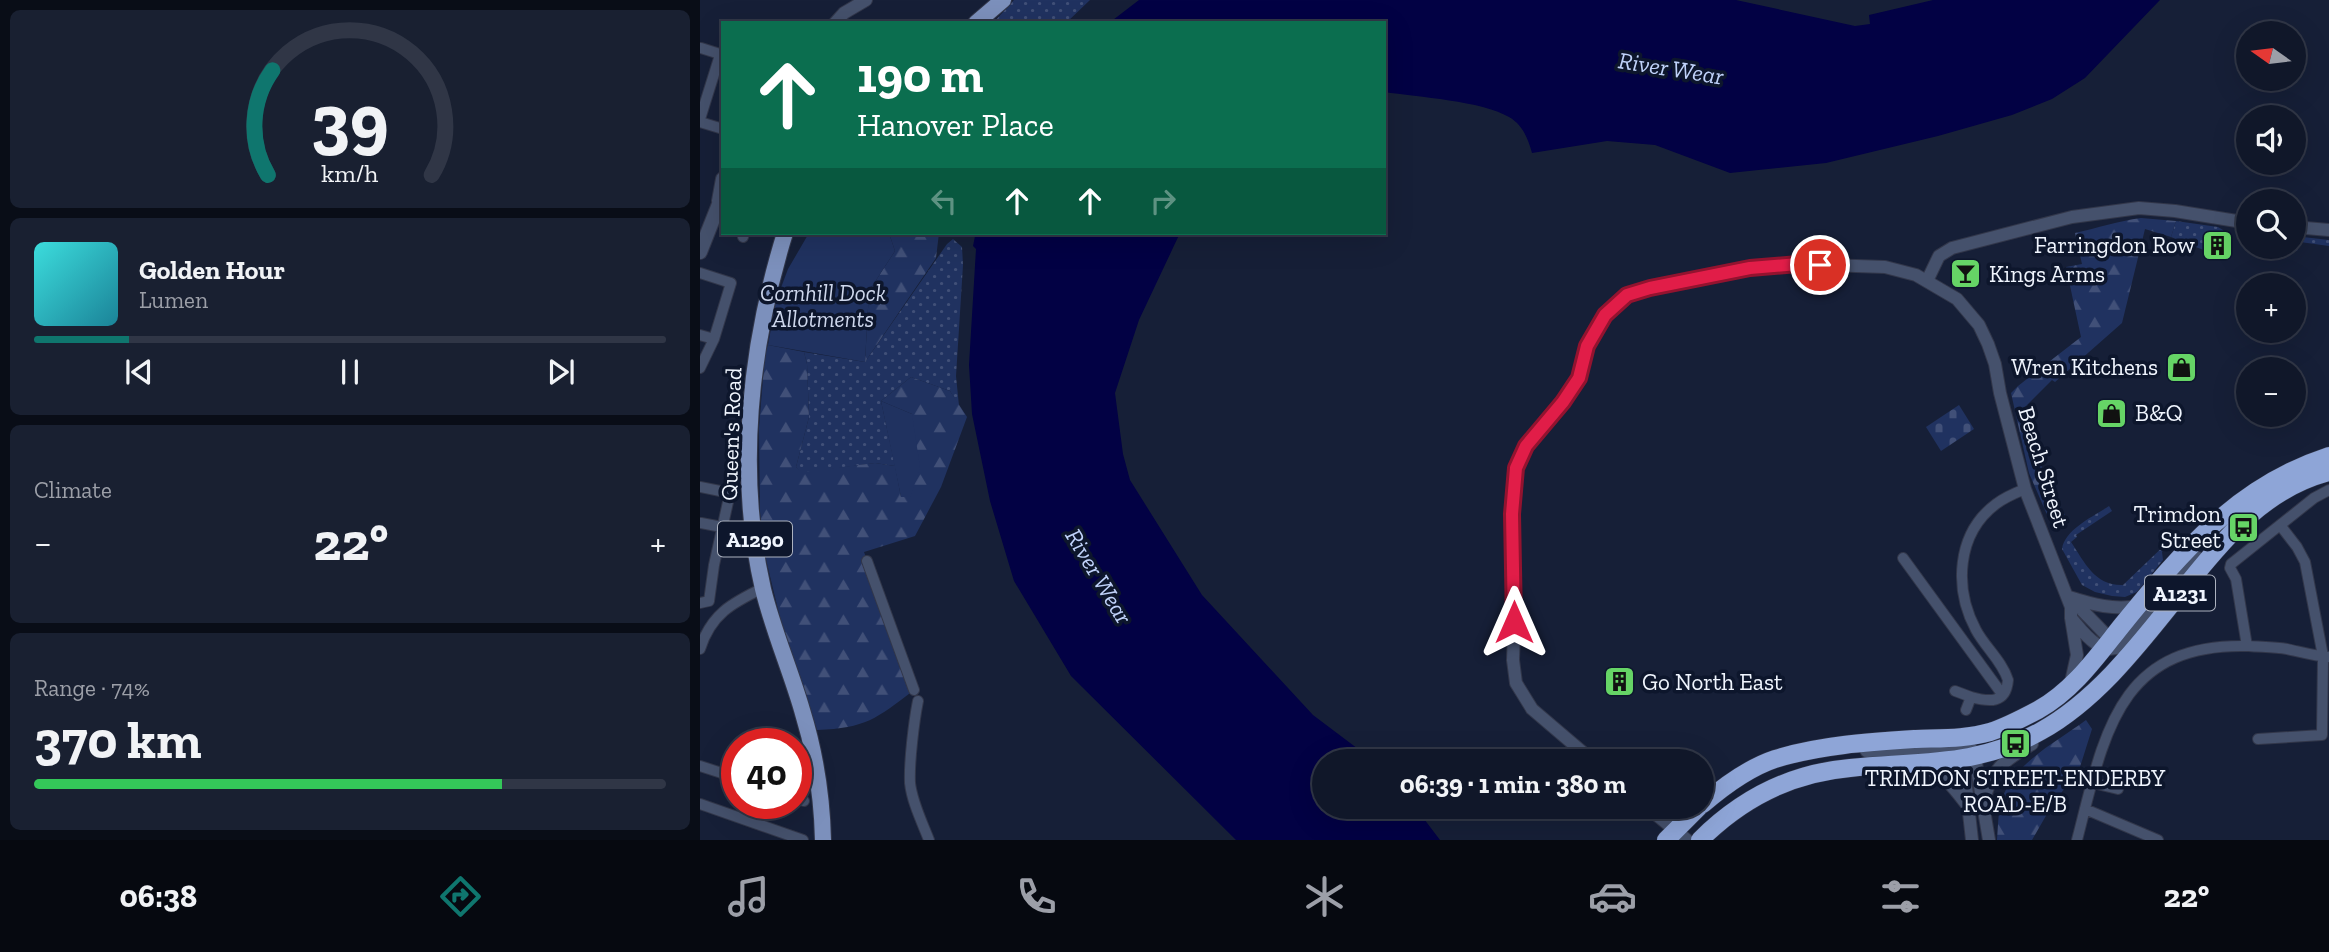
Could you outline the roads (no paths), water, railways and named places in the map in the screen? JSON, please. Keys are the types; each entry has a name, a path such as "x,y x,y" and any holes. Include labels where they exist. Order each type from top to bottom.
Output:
{"highway":[{"name":"A1231","path":"1700,840 1738,807 1790,780 1849,768 1918,764 1968,750 1990,732 2031,713 2070,686 2111,646 2139,606 2199,538 2232,508 2272,480 2329,456"},
{"name":"A1231","path":"1714,794 1740,776 1772,760 1817,749 1876,741 1968,750 2010,747 2043,731 2089,696 2114,671 2218,546 2247,516 2292,485 2329,472"},
{"name":"A1231","path":"1676,836 1690,819"}],"main road":[{"path":"978,21 1003,0"},
{"path":"700,251 721,199"},
{"name":"Queen's Road","path":"784,235 773,273 755,369 749,480 752,523 763,588 813,749 823,840"}],"street":[{"path":"837,21 844,13 866,0"},
{"path":"701,48 721,55"},
{"path":"721,58 700,120 721,128"},
{"path":"1927,281 1939,256 1952,248 2072,217 2139,208 2236,221"},
{"path":"2306,228 2329,230"},
{"name":"Beach Street","path":"1579,749 1532,709 1516,683 1513,660 1515,604 1512,514 1516,468 1526,446 1563,402 1579,378 1587,346 1605,315 1627,295 1750,268 1798,264 1885,267 1927,281 1957,299 1969,311 1988,344 1995,364 2025,489 2069,607 2111,646"},
{"path":"700,274 731,283 713,339 700,368"},
{"path":"700,335 713,339"},
{"path":"700,487 730,494 709,601 700,603"},
{"path":"1955,691 1990,702 2006,689 2008,680 1970,619 1962,592 1962,563 1967,542 1989,510 2025,489"},
{"path":"2247,646 2231,564 2314,498 2329,490"},
{"path":"701,523 722,527"},
{"path":"2258,739 2322,735 2326,657 2305,562 2280,525"},
{"path":"2114,671 2111,646 2127,642 2202,554 2218,546"},
{"path":"1903,558 2002,694"},
{"path":"867,561 916,695 910,783 916,809 929,840"},
{"path":"700,649 713,622 725,608 763,588"},
{"path":"2070,686 2077,655 2069,607 2139,606"},
{"path":"2077,840 2103,746 2120,708 2130,693 2150,673 2168,660 2186,652 2247,646 2284,649 2326,657"},
{"path":"1966,710 1970,697"},
{"path":"1984,803 1987,789 1997,769 2008,758 2033,743 2043,731"},
{"path":"1968,750 1984,803 1989,840"},
{"path":"1968,750 1967,805 1972,840"},
{"path":"1918,764 1947,779 1967,805"},
{"path":"700,766 721,773"},
{"path":"2093,783 2118,789"},
{"path":"700,804 803,840"},
{"path":"2085,809 2158,840"},
{"path":"1659,819 1676,836"}],"water":[{"name":"River Wear","path":"1139,0 1736,0 1855,26 1870,24 1869,15 1933,0 2160,0 2085,78 2052,99 2012,115 1938,136 1826,163 1730,173 1655,145 1607,141 1532,153 1518,124 1497,112 1467,103 1386,92 1386,21 1112,21"},
{"name":"River Wear","path":"973,235 1179,235 1139,320 1115,393 1123,454 1130,480 1202,595 1313,715 1358,749 1312,749 1312,819 1424,819 1440,840 1236,840 1071,676 1014,581 990,501 972,414 969,365 976,249 973,246"}],"place":[{"name":"Farringdon Row","path":"2218,245"},
{"name":"Kings Arms","path":"1966,274"},
{"name":"Wren Kitchens","path":"2181,367"},
{"name":"B&Q","path":"2112,413"},
{"name":"Trimdon Street","path":"2244,527"},
{"name":"Go North East","path":"1619,682"},
{"name":"TRIMDON STREET-ENDERBY ROAD-E/B","path":"2015,744"}],"park label":[{"name":"Cornhill Dock Allotments","path":"823,306"}]}
